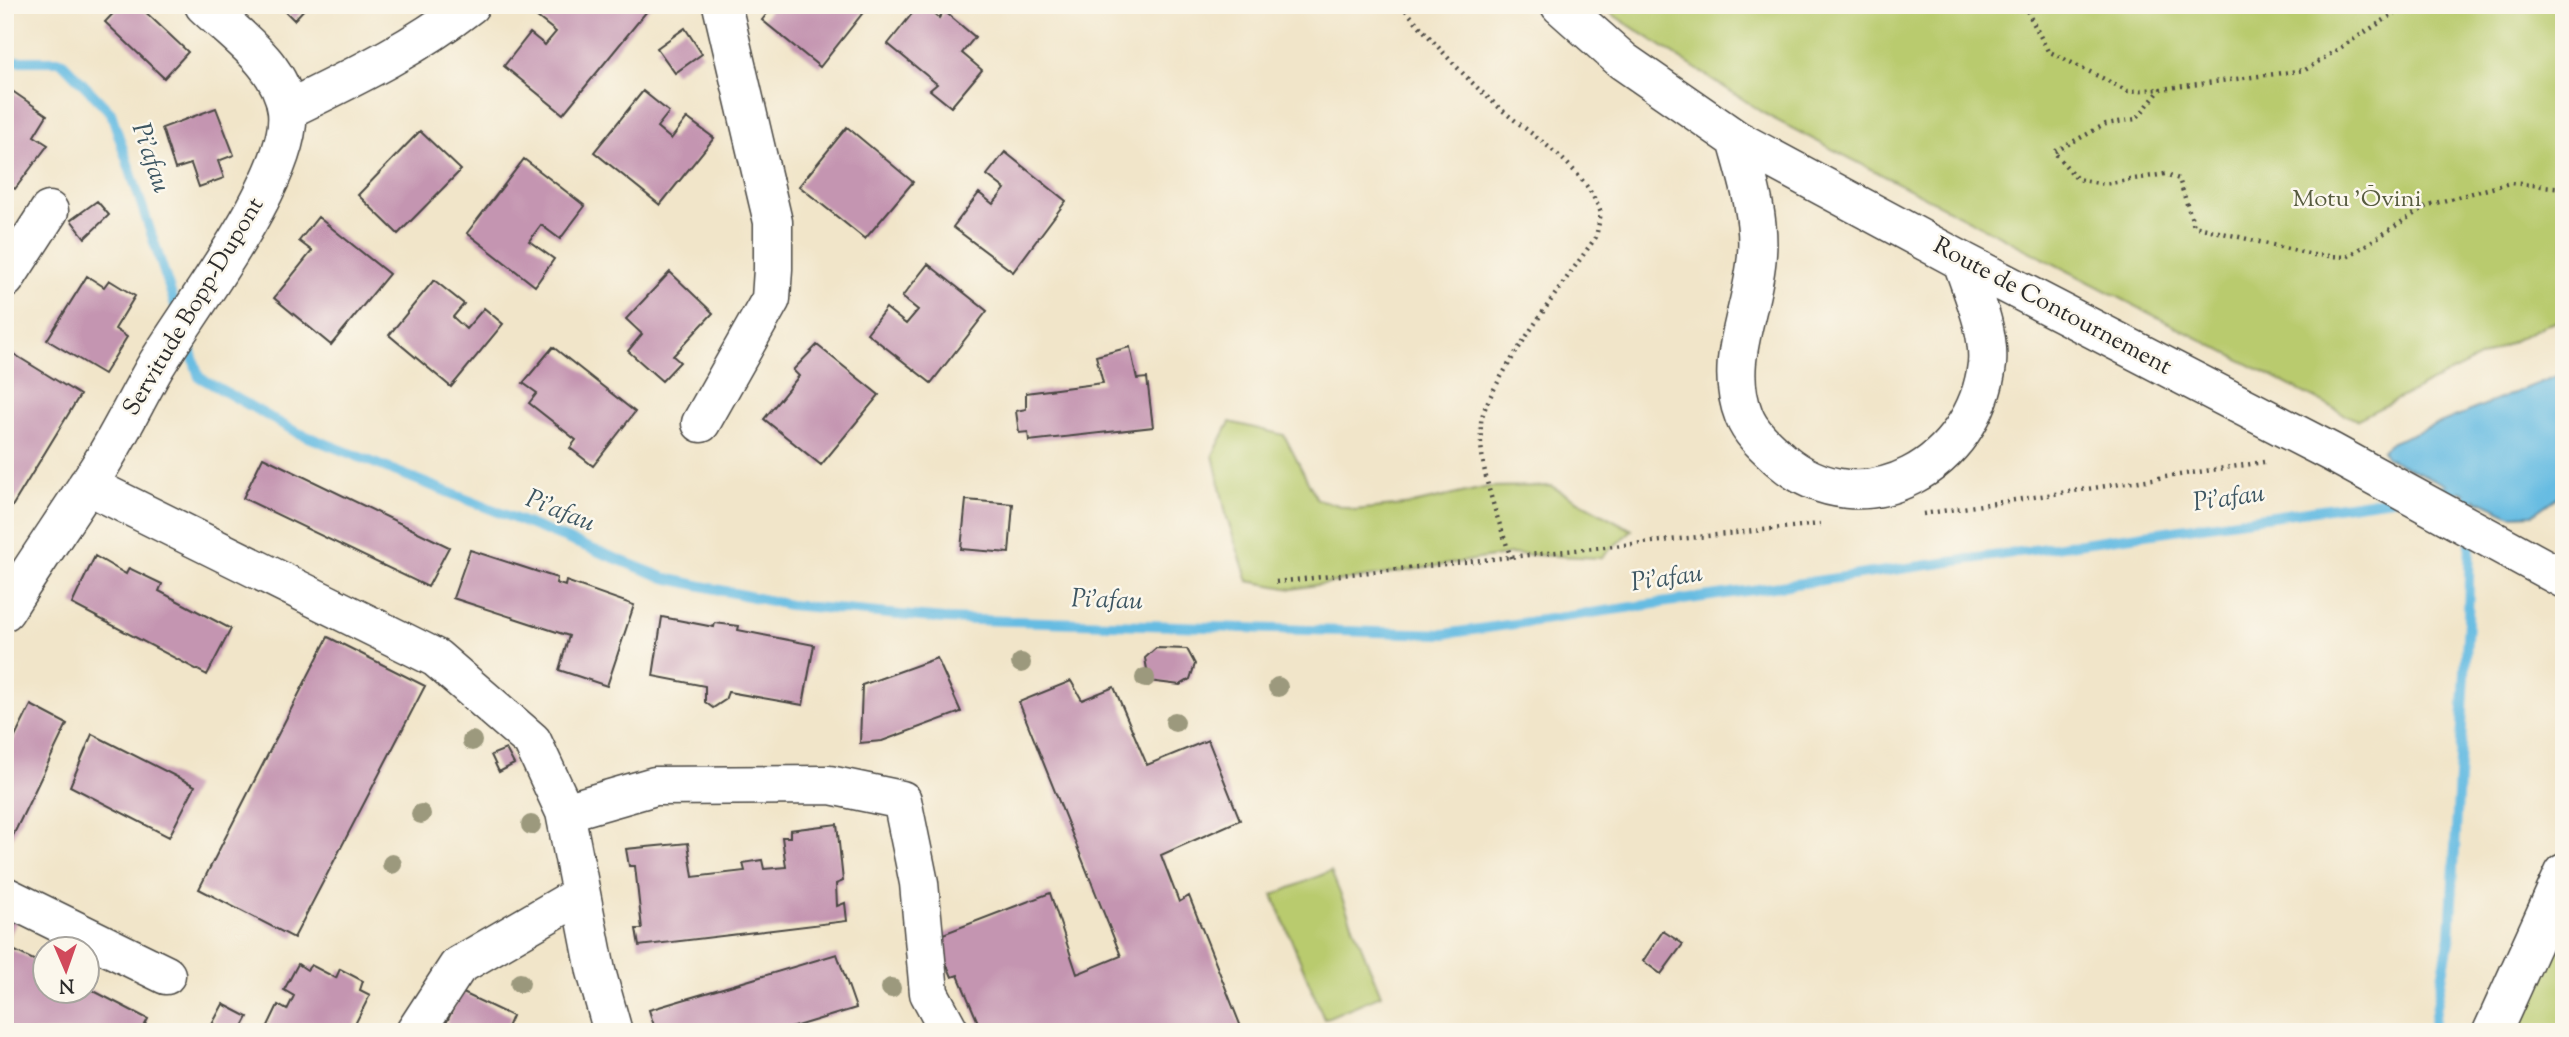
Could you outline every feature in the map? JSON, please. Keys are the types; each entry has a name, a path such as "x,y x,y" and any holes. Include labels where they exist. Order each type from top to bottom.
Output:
{"street":[{"name":"Servitude Bopp-Dupont","path":"5,611 87,485 156,365 203,295 277,167 286,131 287,110 276,75 204,5"},
{"path":"287,110 385,62 427,38 470,5"},
{"path":"701,423 771,299 774,268 773,222 722,5"},
{"name":"Route de Contournement","path":"1560,5 1623,61 1737,140 1962,261 2338,456 2558,576"},
{"path":"1737,140 1755,206 1757,255 1735,361 1737,391 1744,417 1759,440 1807,478 1830,488 1862,490 1894,484 1928,466 1954,444 1982,391 1987,361 1982,322 1962,261"},
{"path":"5,279 50,211"},
{"path":"87,485 436,658 532,741 565,812 580,895 613,1032"},
{"path":"565,812 655,786 831,785 902,800 919,883 929,993 950,1032"},
{"path":"2492,1032 2564,873"},
{"path":"415,1032 458,966 580,895"},
{"path":"5,896 166,975"}],"path":[{"path":"1401,5 1440,50 1494,103 1578,173 1601,213 1596,237 1496,385 1481,420 1482,457 1511,558"},
{"path":"2024,5 2048,51 2128,91 2305,70 2408,5"},
{"path":"2161,89 2136,119 2106,124 2054,152 2077,179 2104,184 2165,174 2179,179 2194,226 2313,256 2347,257 2428,205 2510,183 2564,188"},
{"path":"1914,515 2338,456"},
{"path":"1276,582 1822,524"}],"green space":[{"name":"Motu 'Ōvini","path":"1598,5 2564,5 2564,319 2543,326 2356,420 1770,117"},
{"path":"1230,422 1284,435 1317,499 1355,510 1413,504 1488,487 1551,486 1632,530 1601,558 1511,554 1292,589 1248,581 1227,518 1213,455"},
{"path":"1331,871 1381,995 1324,1019 1273,895"},
{"path":"2564,930 2564,1032 2515,1032"}],"water":[{"path":"2564,373 2564,492 2533,514 2511,515 2387,458 2382,450 2392,442"}],"building":[{"path":"121,5 138,5 188,52 164,78 105,22"},
{"path":"279,5 308,5 294,20"},
{"path":"544,5 652,5 563,114 504,66 530,33 545,45 556,32 536,16"},
{"path":"774,5 869,5 820,67 762,20"},
{"path":"919,5 924,5 939,18 944,11 975,37 962,53 982,70 951,107 930,90 937,84 888,44"},
{"path":"685,28 702,54 675,73 657,48"},
{"path":"5,86 47,115 34,136 48,145 15,189 5,182"},
{"path":"643,91 669,112 657,127 671,139 687,118 714,138 660,205 594,152"},
{"path":"216,108 234,155 218,161 224,178 199,187 191,164 175,169 162,128"},
{"path":"847,127 913,182 865,239 799,186"},
{"path":"420,131 461,170 398,234 358,195"},
{"path":"1005,152 1066,201 1013,272 953,227 979,193 993,204 1005,189 987,175"},
{"path":"524,159 585,206 560,239 541,225 529,241 554,259 535,286 467,233"},
{"path":"97,201 109,215 85,238 71,220"},
{"path":"318,217 389,274 331,345 274,298 312,251 299,241"},
{"path":"5,224 19,232 5,255"},
{"path":"928,264 987,311 931,383 867,333 886,308 906,324 918,310 902,297"},
{"path":"670,272 713,313 673,356 680,362 662,381 628,351 642,334 626,319"},
{"path":"87,276 104,287 109,280 135,296 115,329 127,337 104,374 47,340"},
{"path":"434,280 464,304 453,317 466,329 484,308 503,324 451,387 389,335"},
{"path":"817,345 879,395 821,465 764,419 799,376 793,370"},
{"path":"553,347 635,412 593,466 570,448 576,440 529,403 537,393 523,383"},
{"path":"1130,347 1137,379 1147,378 1153,427 1029,441 1028,432 1019,433 1016,411 1026,409 1026,393 1103,383 1096,356"},
{"path":"12,353 80,395 5,518 5,364"},
{"path":"263,457 449,547 428,587 243,498"},
{"path":"966,500 1013,504 1009,553 961,549"},
{"path":"470,550 557,578 556,583 565,586 566,581 634,605 607,686 559,670 569,636 453,598"},
{"path":"95,556 126,574 129,568 162,584 159,591 231,629 207,675 72,604"},
{"path":"662,617 714,627 715,623 739,626 738,630 814,645 803,705 728,692 725,700 713,708 705,702 705,686 653,676"},
{"path":"328,637 425,686 294,938 199,889"},
{"path":"1156,648 1187,649 1195,664 1190,679 1180,685 1149,681 1145,658"},
{"path":"937,658 961,712 882,741 860,743 862,685"},
{"path":"1071,681 1082,700 1114,687 1147,765 1208,740 1240,820 1161,855 1179,902 1189,896 1243,1032 982,1032 958,975 952,977 935,937 1050,893 1077,974 1121,956 1019,702"},
{"path":"31,705 67,724 7,848 5,757"},
{"path":"92,734 195,786 169,837 70,786"},
{"path":"506,749 514,764 499,772 491,755"},
{"path":"837,824 843,881 836,884 837,906 845,903 847,921 639,946 636,929 642,929 635,866 629,866 626,849 688,843 693,877 745,871 743,863 762,860 764,869 786,867 782,837 790,837 790,830"},
{"path":"5,913 18,919 5,946"},
{"path":"1663,931 1683,944 1661,974 1643,961"},
{"path":"5,946 32,959 32,1006 102,1006 102,995 148,1019 141,1032 16,1032 5,1026"},
{"path":"837,954 856,1008 777,1032 656,1032 649,1010"},
{"path":"298,964 307,970 311,965 336,978 340,969 363,981 360,990 370,995 351,1032 265,1032 278,1005 287,1010 294,996 284,990"},
{"path":"461,992 512,1016 505,1032 442,1032"},
{"path":"223,1004 248,1017 240,1032 208,1032"}],"waterway":[{"name":"Pi'afau","path":"5,61 61,61 111,113 178,314"},
{"name":"Pi'afau","path":"186,336 199,377 296,432 665,578 789,605 944,619 1444,634 2391,499"},
{"name":"Pi'afau","path":"2431,493 2454,490"},
{"path":"2470,497 2470,520"},
{"path":"2432,1032 2450,936 2468,621 2470,536"}]}
